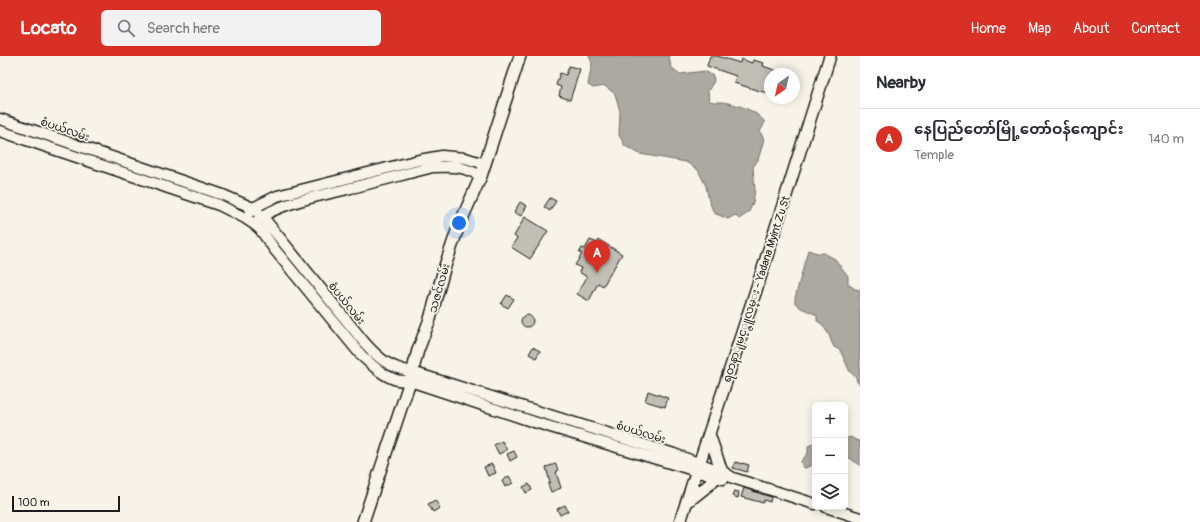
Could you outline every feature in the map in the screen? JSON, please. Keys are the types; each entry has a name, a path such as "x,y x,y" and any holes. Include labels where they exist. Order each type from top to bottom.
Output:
{"main road":[{"name":"သဇင်လမ်း","path":"363,522 411,377 418,350 430,319 449,253 458,228 481,176 520,56"},
{"name":"ရတနာျမင့္ဇူလမ္း - Yadana Myint Zu St","path":"680,522 830,56"},
{"path":"686,503 710,484 719,474 709,434"}],"street":[{"name":"စံပယ်လမ်း","path":"0,119 223,195 253,208 262,216 376,355 387,364 411,377 534,422 698,467 812,503"},
{"name":"စံပယ်လမ်း","path":"0,131 219,205 245,218 260,229 275,250 361,355 375,368 397,380 411,377"},
{"path":"34,142 37,132"},
{"path":"245,218 253,208 277,196 391,167 442,156 465,158 485,164"},
{"path":"254,224 262,216 278,208 433,167 454,166 470,170 481,176"},
{"path":"835,510 860,518"}],"shaded area":[{"path":"589,56 669,56 671,67 680,74 705,71 713,76 714,81 708,91 709,101 725,102 738,106 753,112 761,118 765,122 760,132 764,139 758,160 753,167 755,190 753,202 749,212 739,219 735,215 728,219 714,213 709,201 706,186 698,170 686,162 640,154 625,146 619,135 620,111 615,94 605,86 593,88 588,85 592,63"},
{"path":"808,250 817,253 824,253 835,259 848,276 848,284 855,289 860,290 860,384 857,382 856,377 850,372 840,350 834,347 822,324 817,321 817,315 801,308 795,303"},
{"path":"850,437 860,441 860,466 848,458 848,438"},
{"path":"812,444 812,465 805,468 802,466 801,461 808,453 808,446"}],"building":[{"path":"710,56 717,56 740,63 741,59 752,63 753,60 764,63 763,66 769,68 764,68 764,92 734,83 736,76 707,66"},
{"path":"569,66 580,69 570,100 559,96 561,87 556,85 560,73 566,75"},
{"path":"550,198 556,201 550,211 544,207"},
{"path":"520,202 527,206 521,216 514,212"},
{"path":"525,217 548,231 530,259 511,247 517,238 514,236"},
{"path":"590,240 597,243 599,240 622,254 603,286 598,283 589,301 577,294 587,277 579,272 581,268 575,265 582,254 579,253 582,248 585,249"},
{"path":"507,295 514,299 508,308 501,304"},
{"path":"527,315 531,317 533,321 531,325 527,327 523,325 521,321 523,317"},
{"path":"533,347 540,351 536,358 529,354"},
{"path":"648,391 668,398 665,407 645,401"},
{"path":"502,441 507,450 499,454 494,445"},
{"path":"514,451 517,457 510,461 507,454"},
{"path":"735,462 749,465 747,472 733,468"},
{"path":"492,464 496,473 488,476 484,467"},
{"path":"556,464 558,471 556,472 561,488 551,492 548,484 550,483 546,467"},
{"path":"509,476 513,483 505,487 502,481"},
{"path":"529,484 532,490 526,493 523,487"},
{"path":"744,488 771,497 770,502 764,500 763,503 741,497"},
{"path":"734,491 739,492 738,498 732,496"},
{"path":"435,500 440,508 433,512 428,504"},
{"path":"565,505 568,511 560,515 557,509"}],"place":[{"name":"နေပြည်တော်မြို့တော်ဝန်ကျောင်း","path":"597,273"}]}
